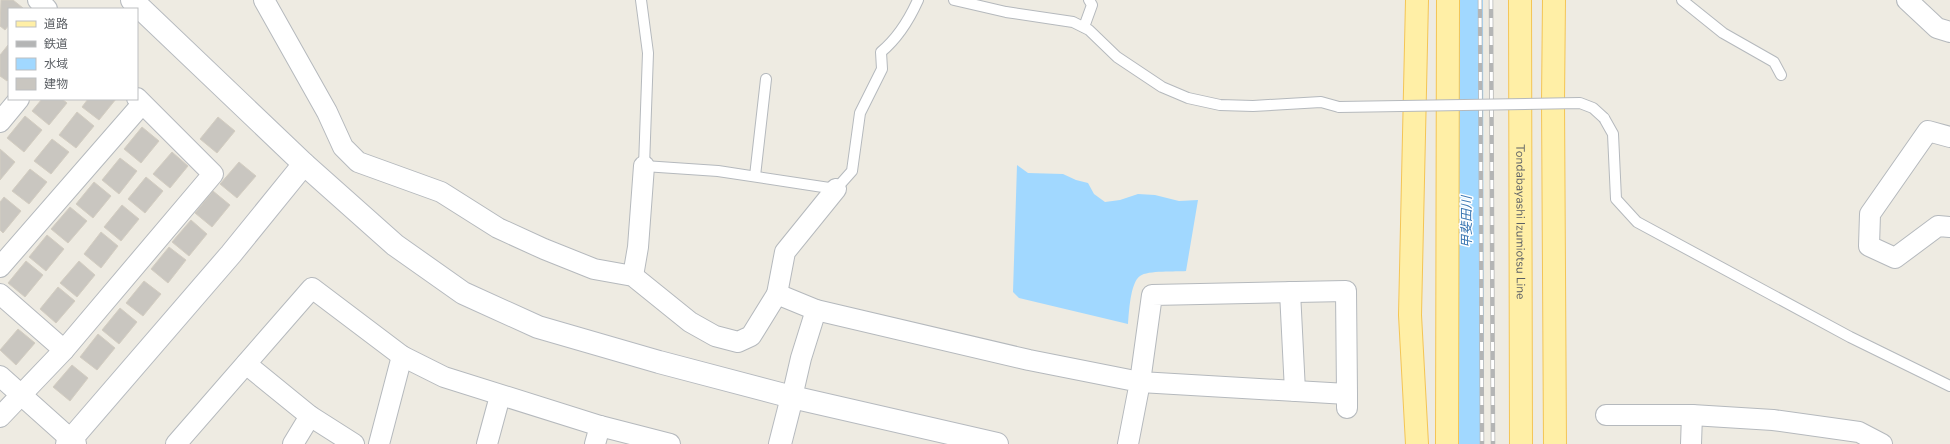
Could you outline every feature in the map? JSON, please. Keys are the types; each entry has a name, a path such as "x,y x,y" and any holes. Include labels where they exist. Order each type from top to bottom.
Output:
{"main road":[{"path":"1416,0 1410,315 1417,444"},
{"path":"1447,444 1448,0"},
{"name":"Tondabayashi Izumiotsu Line","path":"1520,0 1522,444"},
{"path":"1554,0 1553,109 1555,444"}],"street":[{"path":"38,0 46,8"},
{"path":"132,0 304,164 395,245 463,293 538,327 659,362 792,397 997,444"},
{"path":"264,0 327,112 343,147 358,162 441,192 498,228 544,249 594,269 633,276 690,322 715,336 738,342 751,336 777,294 785,252 836,189"},
{"path":"1907,0 1937,28 1950,32"},
{"path":"0,122 18,100"},
{"path":"0,267 140,101 213,174 64,350 0,417"},
{"path":"1950,137 1928,131 1870,214 1869,246 1895,258 1938,226 1950,227"},
{"path":"0,376 22,395 71,443 231,254 304,164"},
{"path":"633,276 638,247 644,166"},
{"path":"176,444 312,288 402,356 444,377 500,396 598,435 670,444"},
{"path":"777,294 816,310 1029,360 1140,382 1295,391 1347,401 1346,291 1152,295 1140,382 1128,444"},
{"path":"1290,292 1295,391"},
{"path":"0,294 64,350"},
{"path":"780,444 801,358 816,310"},
{"path":"379,444 402,356"},
{"path":"246,364 310,416 354,444"},
{"path":"487,444 500,396"},
{"path":"1691,444 1692,414"},
{"path":"1606,415 1692,414 1773,420 1859,432 1882,444"},
{"path":"293,444 310,416"}],"lane":[{"path":"641,0 648,53 644,166 718,170 836,189 852,171 860,113 882,69 881,52 893,43 911,16 918,0"},
{"path":"954,0 1006,12 1073,22 1084,27 1117,57 1162,87 1188,98 1220,105 1253,106 1321,102 1339,107 1580,103 1593,108 1604,118 1613,134 1616,199 1638,222 1850,337 1950,386"},
{"path":"1084,27 1092,5 1089,0"},
{"path":"1682,0 1724,33 1774,62 1781,75"},
{"path":"755,176 766,79"}],"water":[{"path":"1017,165 1028,173 1063,174 1076,180 1088,183 1094,194 1105,202 1120,200 1138,194 1155,195 1179,201 1198,200 1186,271 1155,272 1140,276 1132,291 1128,324 1019,298 1013,292"}],"building":[{"path":"1,0 13,0 23,8 8,8 8,26 5,30 0,26"},
{"path":"8,45 7,81 0,76 0,55"},
{"path":"41,100 63,100 67,103 49,125 32,111"},
{"path":"87,100 115,100 99,120 82,107"},
{"path":"77,112 94,126 76,148 59,135"},
{"path":"25,116 42,130 24,152 7,138"},
{"path":"218,117 235,131 217,153 200,139"},
{"path":"142,127 159,141 141,163 124,149"},
{"path":"52,139 69,152 51,174 34,161"},
{"path":"0,149 15,162 0,180"},
{"path":"172,152 188,166 170,188 153,174"},
{"path":"120,158 137,171 119,194 102,180"},
{"path":"239,162 256,176 237,198 220,184"},
{"path":"30,169 47,182 29,204 12,191"},
{"path":"146,177 163,191 145,213 128,199"},
{"path":"94,182 111,196 93,218 76,204"},
{"path":"213,191 230,205 212,227 195,213"},
{"path":"4,197 21,211 3,233 0,230 0,202"},
{"path":"122,205 139,219 121,241 104,227"},
{"path":"70,207 87,221 68,243 51,229"},
{"path":"191,220 207,234 189,256 172,242"},
{"path":"101,232 118,246 101,268 84,254"},
{"path":"47,235 64,249 46,271 29,257"},
{"path":"169,247 186,260 168,283 151,269"},
{"path":"26,261 43,275 25,297 8,283"},
{"path":"79,261 95,275 77,297 60,283"},
{"path":"144,281 161,294 143,316 126,303"},
{"path":"58,287 75,301 56,323 40,309"},
{"path":"120,308 137,322 119,344 102,330"},
{"path":"18,329 35,343 16,365 0,350"},
{"path":"98,334 115,348 97,370 80,357"},
{"path":"72,365 88,378 70,401 53,387"}],"waterway":[{"name":"甲斐田川","path":"1467,0 1468,444"}],"railway":[{"path":"1480,0 1482,444"},
{"path":"1491,0 1493,444"}]}
